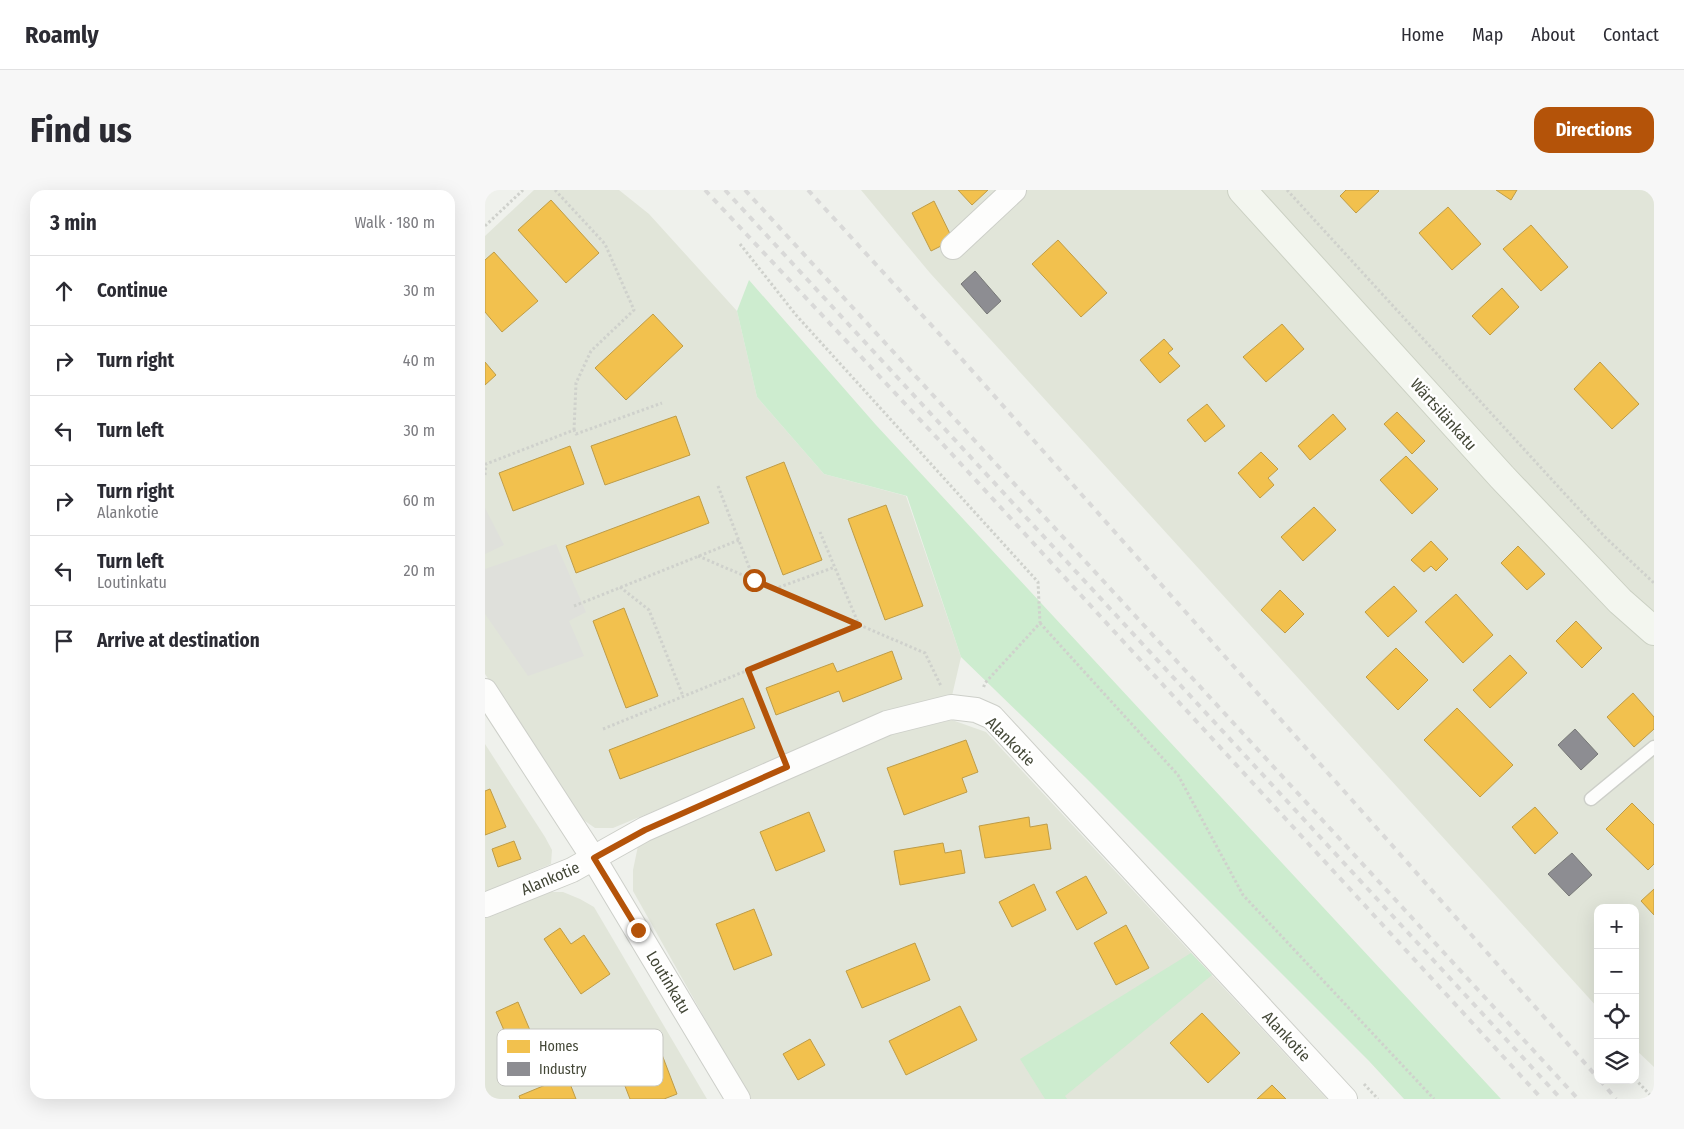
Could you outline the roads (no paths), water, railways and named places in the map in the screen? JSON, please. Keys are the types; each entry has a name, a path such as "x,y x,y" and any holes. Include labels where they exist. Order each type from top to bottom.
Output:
{"street":[{"path":"953,247 1014,190"},
{"name":"Wärtsilänkatu","path":"1242,190 1502,477 1620,601 1654,630"},
{"name":"Loutinkatu","path":"485,691 594,858 738,1099"},
{"name":"Alankotie","path":"485,906 572,870 645,830 887,723 951,707 976,710 992,717 1345,1099"}],"lane":[{"path":"1591,799 1654,746"}],"railway":[{"path":"705,190 939,440 1542,1099"},
{"path":"725,190 1561,1099"},
{"path":"745,190 1578,1099"},
{"path":"808,190 944,339 1594,1073"},
{"path":"1603,1084 1616,1099"}]}
